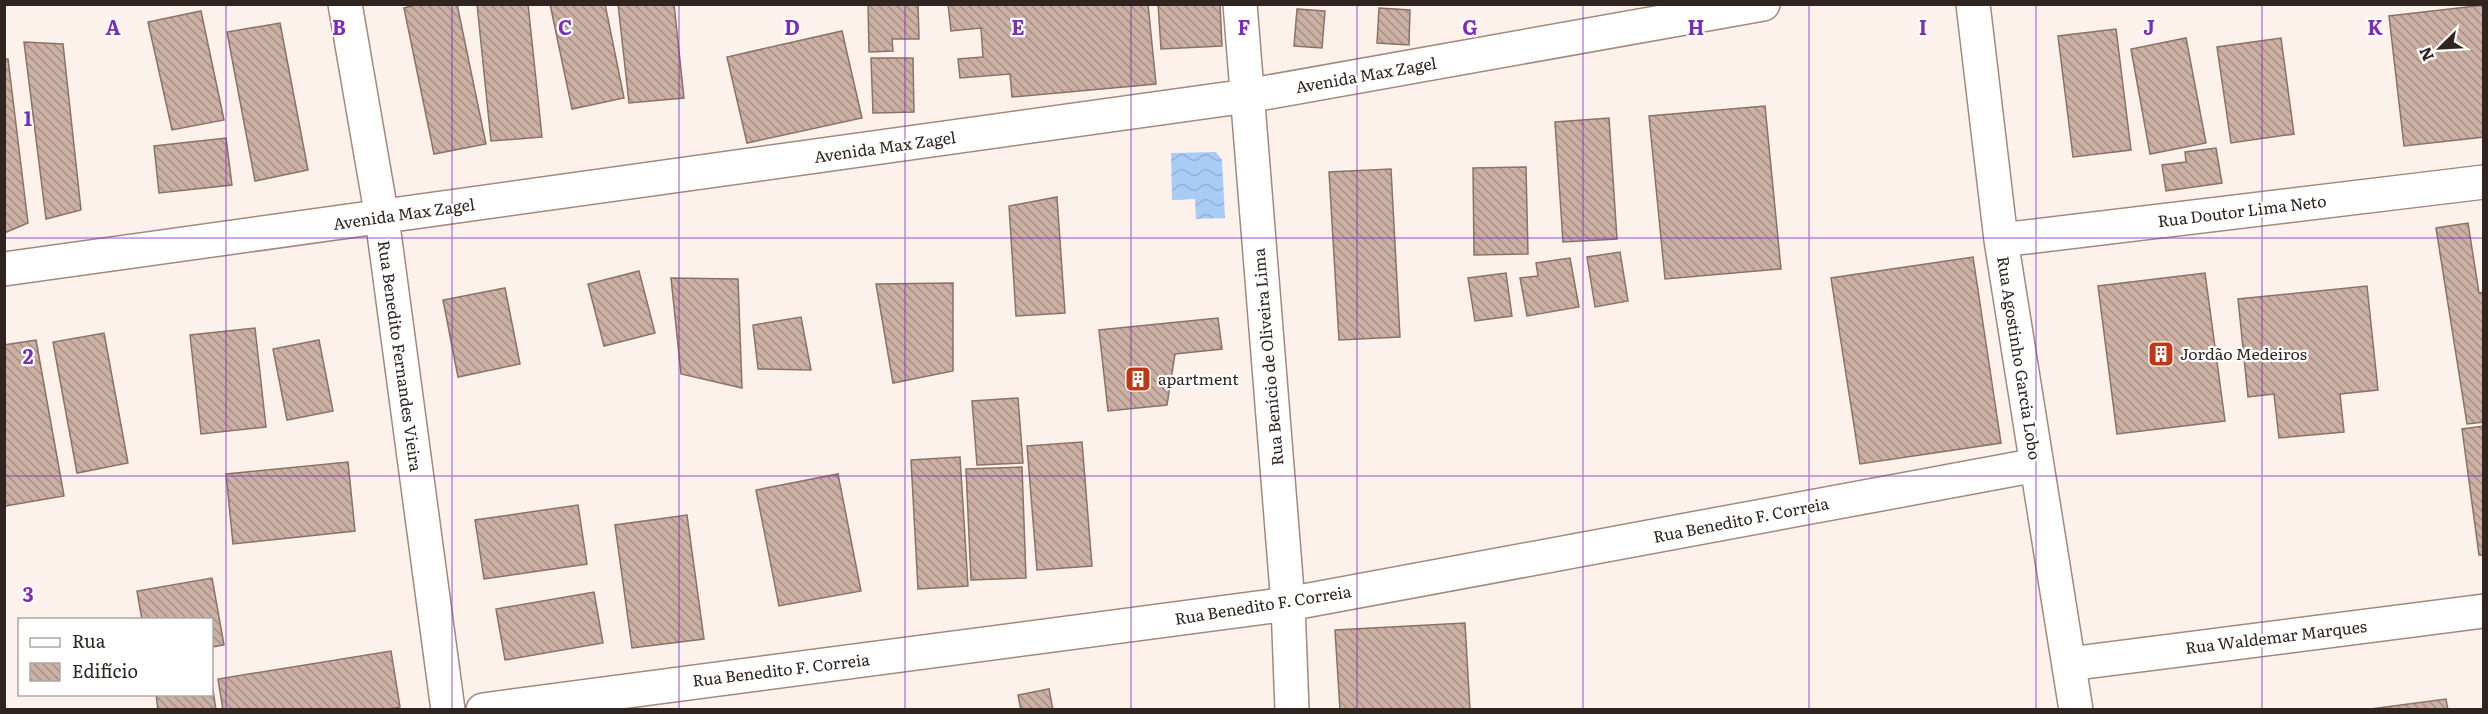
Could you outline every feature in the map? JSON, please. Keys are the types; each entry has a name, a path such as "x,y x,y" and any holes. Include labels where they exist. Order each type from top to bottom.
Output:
{"street":[{"name":"Rua Benedito Fernandes Vieira","path":"345,4 382,218 448,710"},
{"name":"Rua Benício de Oliveira Lima","path":"1240,4 1288,604 1292,710"},
{"name":"Avenida Max Zagel","path":"4,269 1247,96 1762,4"},
{"name":"Rua Agostinho Garcia Lobo","path":"1973,4 2001,240 2076,710"},
{"name":"Rua Doutor Lima Neto","path":"2001,240 2484,182"},
{"name":"Rua Benedito F. Correia","path":"483,710 1288,604 2037,465"},
{"name":"Rua Waldemar Marques","path":"2069,664 2484,611"}],"water":[{"path":"1216,152 1222,160 1225,218 1196,219 1195,199 1172,200 1171,153"}],"building":[{"path":"418,4 457,4 486,144 434,154 404,8"},
{"path":"477,4 528,4 542,137 491,141"},
{"path":"550,4 605,4 624,98 572,109"},
{"path":"618,4 674,4 684,98 629,103"},
{"path":"868,4 918,4 919,39 892,39 893,51 869,52"},
{"path":"948,4 1148,4 1156,84 1012,97 1010,74 960,78 958,59 983,57 981,28 951,31"},
{"path":"1158,4 1220,4 1222,46 1161,49"},
{"path":"2484,5 2484,137 2404,146 2389,16"},
{"path":"1379,8 1410,10 1409,45 1377,43"},
{"path":"1297,9 1325,11 1322,48 1294,46"},
{"path":"201,11 224,120 172,130 148,22"},
{"path":"280,23 308,170 255,181 227,32"},
{"path":"2116,29 2131,150 2073,157 2058,36"},
{"path":"842,31 862,118 747,143 727,57"},
{"path":"2186,38 2206,143 2150,154 2131,49"},
{"path":"2281,38 2294,134 2231,143 2217,47"},
{"path":"24,42 63,44 81,210 46,219"},
{"path":"871,58 913,58 914,112 873,113"},
{"path":"4,59 8,59 28,223 4,233"},
{"path":"1765,106 1781,269 1665,279 1649,116"},
{"path":"1609,118 1617,239 1563,242 1555,122"},
{"path":"226,138 232,185 159,193 154,146"},
{"path":"2216,148 2222,183 2166,191 2162,165 2186,162 2185,152"},
{"path":"1526,167 1528,254 1474,255 1473,168"},
{"path":"1391,169 1400,337 1339,340 1329,172"},
{"path":"1057,197 1065,313 1016,316 1009,206"},
{"path":"2468,223 2479,293 2484,292 2484,422 2467,424 2436,228"},
{"path":"1620,252 1628,301 1595,307 1587,257"},
{"path":"1973,257 2001,443 1860,464 1831,278"},
{"path":"1570,258 1579,307 1527,316 1520,278 1538,276 1536,263"},
{"path":"639,271 655,333 604,346 588,284"},
{"path":"1506,273 1512,316 1475,321 1468,278"},
{"name":"Jordão Medeiros","path":"2205,273 2225,421 2117,434 2098,286"},
{"path":"671,278 738,279 742,388 681,374"},
{"path":"953,283 953,371 893,383 876,284"},
{"path":"2367,286 2378,390 2340,394 2344,432 2279,438 2274,394 2248,397 2238,299"},
{"path":"505,288 520,364 458,377 443,300"},
{"path":"801,317 811,370 758,369 753,325"},
{"name":"apartment","path":"1218,318 1222,349 1175,354 1167,405 1108,411 1099,330"},
{"path":"255,328 266,427 201,434 190,335"},
{"path":"104,333 128,463 77,473 53,342"},
{"path":"36,340 64,496 5,506 4,345"},
{"path":"319,340 333,411 287,420 273,349"},
{"path":"1018,398 1023,463 977,465 972,401"},
{"path":"2484,426 2484,555 2479,555 2462,429"},
{"path":"1082,442 1092,566 1037,570 1027,446"},
{"path":"960,457 968,586 918,589 911,460"},
{"path":"348,462 355,531 233,544 226,474"},
{"path":"1022,467 1026,578 971,580 966,469"},
{"path":"838,474 861,591 779,606 756,490"},
{"path":"578,505 587,564 484,579 475,520"},
{"path":"687,515 704,639 632,648 615,525"},
{"path":"212,578 224,645 213,647 213,618 142,618 137,591"},
{"path":"594,592 603,643 505,660 496,609"},
{"path":"1465,623 1470,710 1340,710 1335,630"},
{"path":"391,651 400,707 386,710 223,710 218,679"},
{"path":"1049,689 1053,710 1021,710 1018,695"},
{"path":"213,690 216,710 158,710 156,696 213,696"},
{"path":"2446,699 2448,710 2371,710 2371,709"}],"place":[{"name":"Jordão Medeiros","path":"2161,354"},
{"name":"apartment","path":"1138,379"}]}
